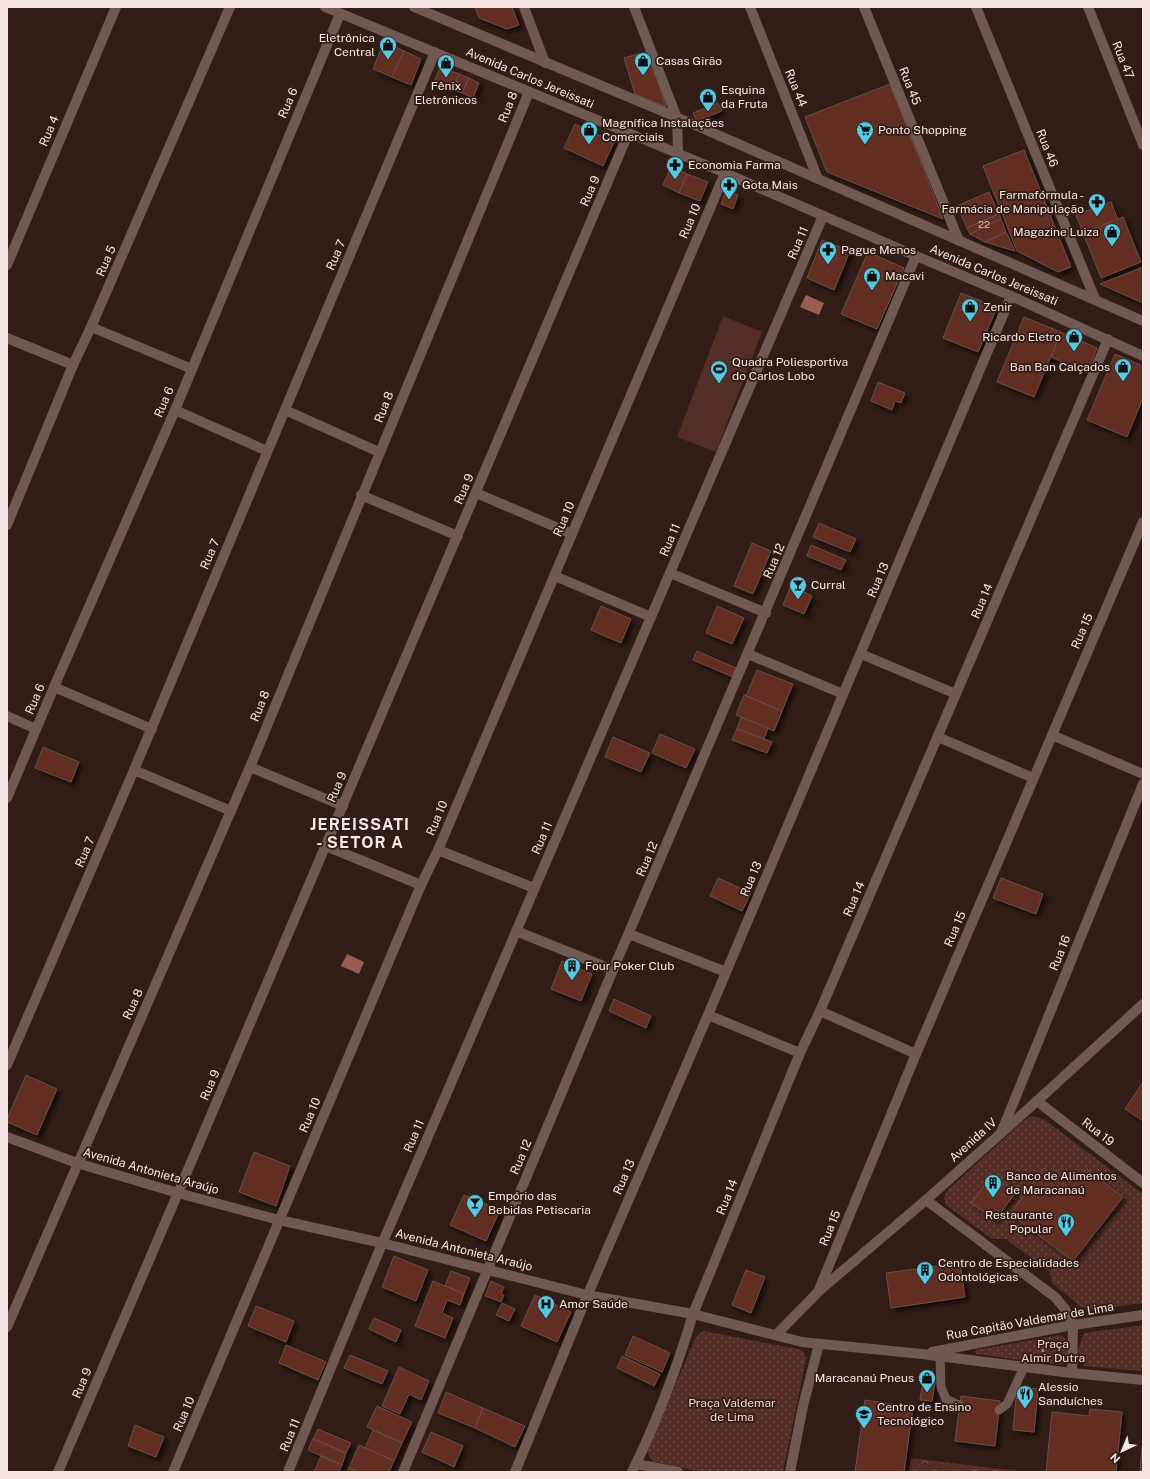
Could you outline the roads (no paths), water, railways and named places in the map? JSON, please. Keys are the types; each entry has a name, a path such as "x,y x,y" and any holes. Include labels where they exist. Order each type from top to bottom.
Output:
{"street":[{"name":"Rua 4","path":"7,265 116,7"},
{"name":"Rua 5","path":"7,525 73,365 91,327 230,7"},
{"name":"Avenida Carlos Jereissati","path":"325,7 725,173 1011,296 1143,356"},
{"path":"524,7 545,63"},
{"path":"634,7 677,118 678,154"},
{"name":"Rua 44","path":"750,7 818,179"},
{"name":"Rua 45","path":"864,7 959,240"},
{"name":"Rua 46","path":"976,7 1094,299"},
{"name":"Rua 47","path":"1088,7 1143,145"},
{"name":"Avenida Carlos Jereissati","path":"417,8 677,118 1143,320"},
{"name":"Rua 6","path":"7,798 175,410 340,14"},
{"name":"Rua 7","path":"7,1065 152,729 435,52"},
{"name":"Rua 8","path":"7,1327 250,767 361,495 529,92"},
{"name":"Rua 9","path":"58,1472 178,1194 628,134"},
{"name":"Rua 10","path":"173,1472 421,885 438,850 555,576 725,173"},
{"name":"Rua 11","path":"288,1472 382,1243 823,216"},
{"name":"Rua 12","path":"403,1472 613,970 766,613 916,256"},
{"name":"Rua 13","path":"515,1472 587,1295 708,1015 1011,296"},
{"path":"91,327 192,369"},
{"path":"7,338 73,365"},
{"name":"Rua 14","path":"634,1468 672,1380 693,1314 800,1053 820,1011 1108,340"},
{"path":"175,410 267,451"},
{"path":"285,410 379,452"},
{"path":"476,493 572,534"},
{"path":"361,495 458,536"},
{"name":"Rua 15","path":"776,1335 818,1292 916,1054 1143,522"},
{"path":"670,572 766,613"},
{"path":"555,576 651,617"},
{"path":"748,654 843,694"},
{"path":"861,654 956,694"},
{"path":"54,687 152,729"},
{"path":"7,716 36,729"},
{"path":"1052,735 1143,774"},
{"path":"938,737 1034,778"},
{"path":"250,767 343,806"},
{"path":"134,770 231,811"},
{"name":"Rua 16","path":"1001,1133 1143,784"},
{"path":"326,846 421,885"},
{"path":"438,850 534,888"},
{"path":"516,931 613,970"},
{"path":"629,934 726,972"},
{"name":"Avenida IV","path":"818,1292 926,1200 1143,1004"},
{"path":"820,1011 916,1054"},
{"path":"708,1015 800,1053"},
{"name":"Rua 19","path":"1037,1101 1143,1183"},
{"name":"Avenida Antonieta Araújo","path":"7,1137 77,1163 178,1194 279,1220 382,1243 587,1295 693,1314 802,1342 940,1356 1072,1374 1143,1380"},
{"path":"926,1200 1055,1297 1066,1309 1073,1325 1072,1374"},
{"name":"Rua Capitão Valdemar de Lima","path":"922,1354 1073,1325 1143,1315"},
{"path":"790,1472 803,1406 819,1344"},
{"path":"634,1468 678,1472"}],"lane":[{"path":"940,1356 941,1387 946,1399 960,1406"},
{"path":"999,1410 1007,1404 1024,1367"}],"place":[{"name":"Eletrônica Central","path":"388,60"},
{"name":"Casas Girão","path":"643,76"},
{"name":"Fênix Eletrônicos","path":"446,78"},
{"name":"Esquina da Fruta","path":"708,112"},
{"name":"Magnífica Instalações Comerciais","path":"589,145"},
{"name":"Ponto Shopping","path":"865,145"},
{"name":"Economia Farma","path":"675,180"},
{"name":"Gota Mais","path":"729,200"},
{"name":"Farmafórmula - Farmácia de Manipulação","path":"1097,217"},
{"name":"Magazine Luiza","path":"1112,247"},
{"name":"Pague Menos","path":"828,265"},
{"name":"Macavi","path":"872,291"},
{"name":"Zenir","path":"970,322"},
{"name":"Ricardo Eletro","path":"1074,352"},
{"name":"Ban Ban Calçados","path":"1123,382"},
{"name":"Quadra Poliesportiva do Carlos Lobo","path":"719,384"},
{"name":"Curral","path":"798,600"},
{"name":"Four Poker Club","path":"572,981"},
{"name":"Banco de Alimentos de Maracanaú","path":"993,1198"},
{"name":"Empório das Bebidas Petiscaria","path":"475,1218"},
{"name":"Restaurante Popular","path":"1066,1237"},
{"name":"Centro de Especialidades Odontológicas","path":"925,1285"},
{"name":"Amor Saúde","path":"546,1319"},
{"name":"Maracanaú Pneus","path":"927,1393"},
{"name":"Alessio Sanduíches","path":"1025,1409"},
{"name":"Centro de Ensino Tecnológico","path":"864,1429"}],"district":[{"name":"JEREISSATI - SETOR A","path":"360,833"}],"park label":[{"name":"Praça Almir Dutra","path":"1053,1351"},
{"name":"Praça Valdemar de Lima","path":"732,1410"}]}
